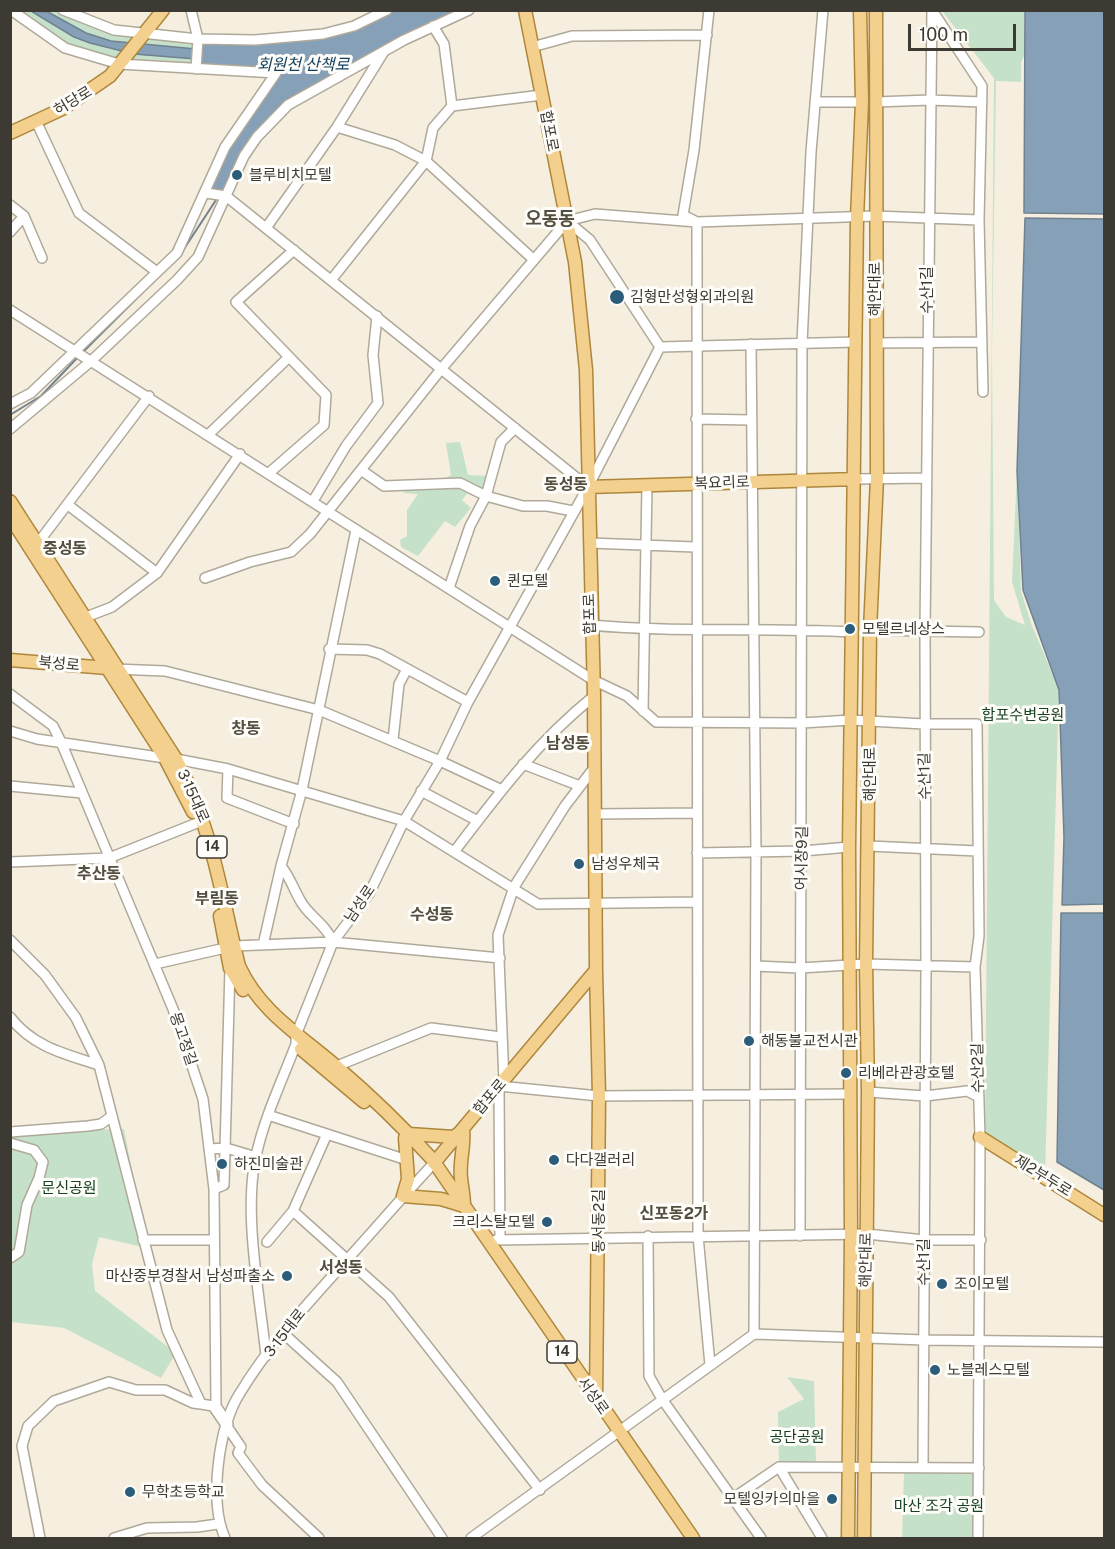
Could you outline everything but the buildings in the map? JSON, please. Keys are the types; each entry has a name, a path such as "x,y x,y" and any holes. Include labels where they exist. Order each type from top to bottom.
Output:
{"main road":[{"path":"143,34 163,10"},
{"name":"합포로","path":"434,1163 596,970 594,696 590,625 586,370 575,262 525,10"},
{"name":"해안대로","path":"848,1539 851,1234 849,847 856,478 857,218 862,102 860,10"},
{"name":"해안대로","path":"864,1539 870,630 877,478 876,10"},
{"name":"허당로","path":"10,133 62,109 96,87 110,76 143,34"},
{"name":"복요리로","path":"588,487 856,478"},
{"name":"3·15대로","path":"10,501 86,617 113,668"},
{"name":"3·15대로","path":"10,517 195,794 207,828 230,947 230,968 242,989 264,1017 332,1069 434,1163"},
{"name":"북성로","path":"10,660 113,668"},
{"name":"3·15대로","path":"171,759 197,823 230,947 248,985 267,1010 296,1040"},
{"name":"동서동2길","path":"596,970 599,1096 596,1401"},
{"path":"463,1130 465,1143 460,1178 464,1192 464,1206 441,1199 403,1196 408,1179 407,1136 454,1137 463,1130"},
{"name":"제2부두로","path":"980,1137 1104,1215"},
{"name":"서성로","path":"434,1163 464,1206 494,1240 596,1401 693,1539"}],"street":[{"path":"10,10 65,48 123,60 196,69 276,73 231,137 211,175 206,193 177,253 31,393 10,404"},
{"path":"63,10 114,30 198,39 292,39 354,26 387,10"},
{"path":"191,10 198,39 196,69"},
{"path":"10,429 91,361 177,280 198,256 226,196 232,177 257,137 281,111 385,50 469,10"},
{"path":"697,222 683,215 694,150 709,10"},
{"name":"어시장9길","path":"800,1236 800,968 803,851 802,343 814,102 823,10"},
{"path":"932,10 982,86 979,220 982,392"},
{"name":"수산1길","path":"923,1467 926,967 924,724 932,10"},
{"path":"433,26 444,44 452,106"},
{"path":"532,47 572,36 707,35"},
{"path":"266,228 337,128 385,50"},
{"path":"332,279 426,161 433,128 452,106 542,95"},
{"path":"876,102 930,100 982,102"},
{"path":"814,102 862,102"},
{"path":"36,121 79,213 157,272"},
{"path":"337,128 395,146 426,161 534,260"},
{"path":"206,193 226,196 588,487"},
{"path":"10,205 24,216 42,258"},
{"path":"205,578 250,561 291,552 328,511 442,368 567,221 595,214 697,222 875,216 979,220"},
{"path":"10,232 24,216"},
{"path":"567,221 590,240 660,347 856,342"},
{"path":"697,222 695,547 698,1236 710,1365"},
{"path":"269,473 324,425 326,395 236,302 294,250"},
{"name":"수산2길","path":"11,311 150,396 593,680 627,696 656,722 802,723 851,720 977,724 978,936 975,967 981,1240 978,1539"},
{"path":"312,501 346,446 378,403 373,355 377,316"},
{"path":"876,343 981,342"},
{"path":"751,344 756,853 754,1334"},
{"name":"남성로","path":"266,1356 251,1209 255,1157 268,1115 333,942 369,894 404,821 440,761 468,702 588,487 660,347"},
{"path":"209,434 289,357"},
{"path":"38,543 150,396"},
{"path":"696,419 751,420"},
{"path":"449,588 470,526 486,496 501,442 515,428"},
{"path":"86,617 112,607 157,573 240,454"},
{"path":"361,470 384,486 460,483 486,496 523,506 547,506 573,511"},
{"path":"856,478 926,478"},
{"path":"644,711 646,485"},
{"path":"68,505 157,573"},
{"path":"263,945 281,866 302,790 329,649 356,530"},
{"path":"590,543 695,547"},
{"path":"590,625 645,630 802,629 852,632"},
{"path":"870,630 979,632"},
{"path":"329,649 366,650 380,654 468,702"},
{"path":"113,668 165,671 319,710 502,790"},
{"path":"393,741 399,684 407,669"},
{"name":"몽고정길","path":"10,694 53,726 61,742 177,1018 203,1099 214,1189 216,1406 241,1447 238,1453 262,1485 319,1539"},
{"path":"454,852 523,764 556,727 594,696"},
{"path":"10,731 61,742 228,769 404,821 514,887 538,904 697,902"},
{"path":"523,764 580,786"},
{"path":"594,768 514,887 498,935 502,1084 494,1240 851,1234 924,1240 981,1240"},
{"path":"228,769 227,798 294,824"},
{"path":"10,786 82,793"},
{"path":"421,791 478,820"},
{"path":"595,814 697,813"},
{"path":"10,862 110,858 197,823"},
{"path":"869,846 926,850 976,850"},
{"path":"697,853 756,853 849,847"},
{"path":"281,866 289,875 301,903 329,933 333,942"},
{"path":"10,940 45,975 76,1018 99,1065 142,1240 167,1330 201,1404"},
{"path":"155,964 230,947 333,942 500,958"},
{"path":"756,966 800,968 866,964 975,967"},
{"path":"214,1189 224,1185 230,968"},
{"path":"10,1017 28,1037 43,1046 99,1065"},
{"path":"332,1069 431,1028 501,1037"},
{"path":"502,1084 599,1096 849,1094"},
{"path":"868,1092 925,1096 967,1091 979,1097"},
{"path":"268,1115 407,1160"},
{"path":"10,1132 101,1124 112,1116"},
{"path":"267,1242 293,1211 327,1134"},
{"path":"10,1143 34,1150 42,1162 39,1178 27,1205 20,1252 10,1258"},
{"path":"209,1149 226,1148 255,1157"},
{"name":"3·15대로","path":"225,1539 218,1524 216,1494 227,1426 238,1394 283,1334 434,1163"},
{"path":"293,1211 389,1298 411,1323 540,1490"},
{"path":"648,1236 649,1376 662,1399 761,1539"},
{"path":"142,1240 214,1240"},
{"path":"283,1334 337,1382 442,1539"},
{"path":"471,1539 754,1334 924,1340 1104,1342"},
{"path":"40,1539 22,1446 28,1426 54,1401 109,1382 136,1390 165,1390 193,1403 213,1407 227,1426"},
{"path":"732,1499 779,1467 979,1468"},
{"path":"779,1467 822,1539"},
{"path":"114,1539 147,1528 197,1527 218,1524"}],"green space":[{"path":"11,11 63,11 114,30 198,39 196,69 119,64 65,48"},
{"name":"합포수변공원","path":"942,11 1024,11 1025,54 1021,62 1021,82 996,81 992,352 994,600 1006,617 1025,625 1012,582 1017,471 1021,591 1031,623 1059,690 1045,1175 985,1135 994,78"},
{"path":"460,442 468,475 489,476 485,492 471,489 462,500 471,508 455,527 445,521 418,556 401,547 400,540 407,536 407,510 418,494 404,493 402,489 440,481 451,475 446,443"},
{"name":"문신공원","path":"124,1129 147,1248 99,1237 92,1264 95,1291 176,1353 161,1378 64,1328 11,1322 10,1131"},
{"name":"공단공원","path":"787,1377 814,1381 816,1465 779,1462 778,1412 804,1399"},
{"name":"마산 조각 공원","path":"975,1471 974,1538 902,1538 904,1473"}],"water":[{"name":"회원천 산책로","path":"31,11 48,12 86,33 111,41 196,49 198,39 323,34 387,11 469,11 288,105 257,137 226,196 206,193 211,175 276,73 196,69 196,59 134,54 90,43 74,37"},
{"path":"1025,11 1104,11 1104,214 1024,213"},
{"path":"1025,218 1104,219 1104,904 1062,905 1064,837 1059,690 1023,590 1017,471"},
{"path":"1061,913 1104,913 1104,1190 1057,1162"}],"waterway":[{"path":"180,255 216,200"},
{"path":"82,353 159,276"},
{"path":"10,415 41,396 78,357"}],"place":[{"name":"블루비치모텔","path":"237,175"},
{"name":"김형만성형외과의원","path":"617,297"},
{"name":"퀸모텔","path":"495,581"},
{"name":"모텔르네상스","path":"850,629"},
{"name":"남성우체국","path":"579,864"},
{"name":"해동불교전시관","path":"749,1041"},
{"name":"리베라관광호텔","path":"846,1073"},
{"name":"다다갤러리","path":"554,1160"},
{"name":"하진미술관","path":"222,1164"},
{"name":"크리스탈모텔","path":"547,1222"},
{"name":"마산중부경찰서 남성파출소","path":"287,1276"},
{"name":"조이모텔","path":"942,1284"},
{"name":"노블레스모텔","path":"935,1370"},
{"name":"무학초등학교","path":"130,1492"},
{"name":"모텔잉카의마을","path":"832,1499"}],"district":[{"name":"오동동","path":"550,219"},
{"name":"동성동","path":"566,485"},
{"name":"중성동","path":"65,549"},
{"name":"창동","path":"246,729"},
{"name":"남성동","path":"568,744"},
{"name":"추산동","path":"99,874"},
{"name":"부림동","path":"217,899"},
{"name":"수성동","path":"432,915"},
{"name":"신포동2가","path":"674,1214"},
{"name":"서성동","path":"341,1268"}]}
